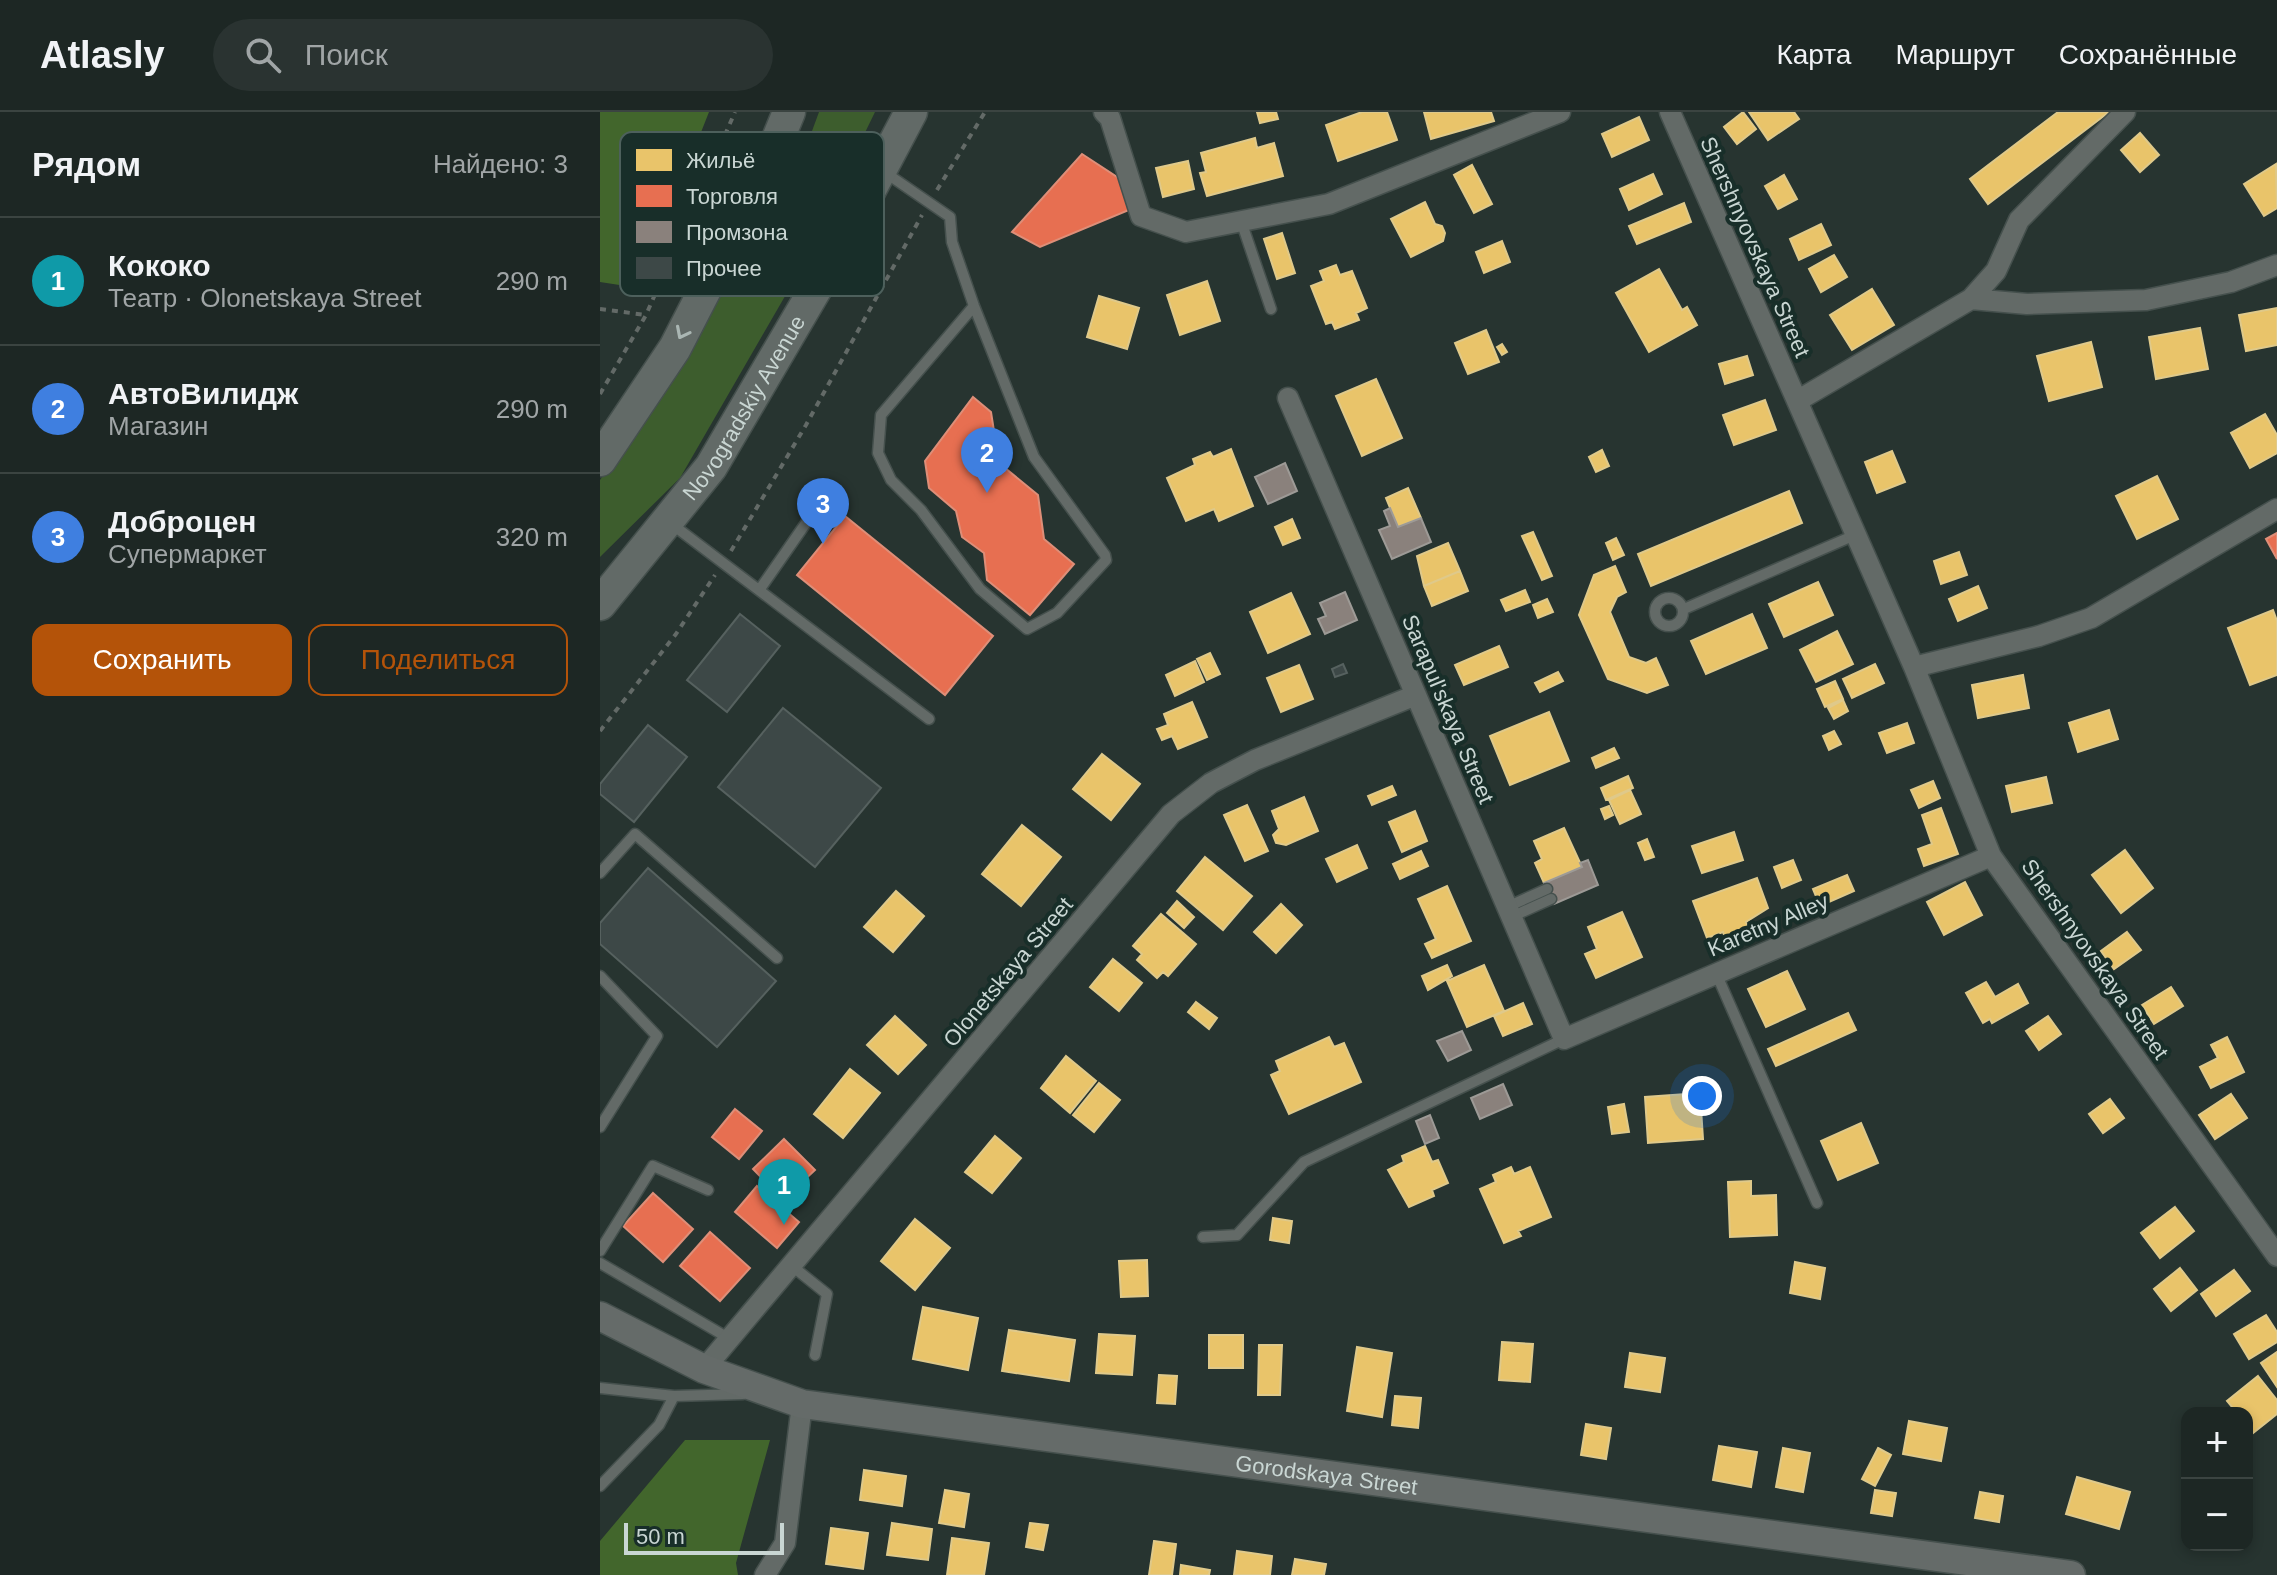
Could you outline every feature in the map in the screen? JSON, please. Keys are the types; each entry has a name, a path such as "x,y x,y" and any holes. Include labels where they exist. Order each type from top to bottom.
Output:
{"main road":[{"path":"781,132 789,112"},
{"name":"Novogradskiy Avenue","path":"884,163 911,112"},
{"path":"600,460 675,348 702,296"},
{"name":"Novogradskiy Avenue","path":"600,604 711,467 811,296"}],"street":[{"path":"1104,112 1110,118 1141,216 1186,232 1329,204 1560,112"},
{"name":"Shershnyovskaya Street","path":"1670,112 1914,667 1991,856 2277,1256"},
{"path":"1797,401 1971,299 1996,271 2019,220 2125,112"},
{"path":"1971,299 2027,304 2146,300 2231,282 2277,265"},
{"name":"Sarapul'skaya Street","path":"1288,398 1564,1039"},
{"path":"1914,667 2039,636 2091,618 2277,509"},
{"name":"Olonetskaya Street","path":"704,1369 1171,814 1211,783 1255,760 1416,695"},
{"name":"Karetny Alley","path":"1564,1039 1991,856"},
{"name":"Gorodskaya Street","path":"600,1316 704,1369 765,1394 802,1404 2071,1575"},
{"path":"770,1572 785,1543 802,1404"}],"lane":[{"path":"884,171 950,217 952,242 974,306 1034,457 1105,555 1106,560 1057,613 1027,629 980,589 921,510 891,480 878,453 881,415 974,306"},
{"path":"1241,221 1271,309"},
{"path":"760,589 822,500"},
{"path":"667,521 929,719"},
{"path":"1684,609 1855,535"},
{"path":"600,873 635,834 777,958"},
{"path":"1509,912 1549,894"},
{"path":"1716,973 1817,1203"},
{"path":"600,976 657,1036 600,1127"},
{"path":"1203,1237 1237,1235 1304,1162 1564,1039"},
{"path":"600,1251 653,1166 708,1190"},
{"path":"600,1263 730,1339"},
{"path":"792,1266 827,1294 815,1355"},
{"path":"600,1388 674,1396 765,1394"},
{"path":"602,1479 659,1425 674,1396"}],"path":[{"path":"726,132 735,112"},
{"path":"884,284 929,202 985,112"},
{"path":"600,394 654,296"},
{"path":"600,731 676,634 723,563 806,425 877,296"},
{"path":"600,309 646,315"}],"green space":[{"path":"600,112 709,112 701,132 620,132 620,285 600,282"},
{"path":"819,112 875,112 865,132 812,132"},
{"path":"718,296 785,296 680,478 600,557 600,480 628,441"},
{"path":"685,1440 770,1440 736,1563 738,1575 600,1575 600,1541"}],"building: Жильё":[{"path":"1257,112 1276,112 1278,119 1260,123"},
{"path":"1362,112 1387,112 1397,140 1338,161 1326,125"},
{"path":"1424,112 1491,112 1494,121 1431,139"},
{"path":"1743,112 1756,129 1737,144 1724,127"},
{"path":"1749,112 1794,112 1799,119 1768,140"},
{"path":"2058,112 2109,112 1988,204 1970,179"},
{"path":"1639,117 1649,140 1612,157 1602,134"},
{"path":"2140,133 2159,155 2140,172 2121,150"},
{"path":"1255,138 1257,148 1274,143 1283,176 1207,196 1200,173 1206,172 1201,153"},
{"path":"1188,161 1194,189 1163,197 1156,168"},
{"path":"2276,164 2277,208 2264,216 2244,184"},
{"path":"1472,165 1492,204 1474,213 1454,175"},
{"path":"1653,174 1662,194 1629,210 1620,189"},
{"path":"1784,175 1797,199 1778,209 1765,186"},
{"path":"1425,202 1435,224 1442,226 1445,233 1443,241 1411,257 1391,219"},
{"path":"1684,203 1691,222 1637,244 1629,226"},
{"path":"1821,224 1831,245 1799,260 1790,239"},
{"path":"1282,233 1295,273 1277,279 1264,239"},
{"path":"1502,241 1510,262 1484,273 1476,252"},
{"path":"1834,255 1847,277 1821,292 1809,269"},
{"path":"1336,265 1340,275 1352,271 1367,308 1356,313 1359,320 1335,329 1332,322 1326,324 1311,286 1324,281 1320,271"},
{"path":"1659,269 1682,310 1687,307 1697,325 1649,352 1616,293"},
{"path":"1207,281 1220,321 1180,335 1167,295"},
{"path":"1872,289 1894,325 1852,350 1830,315"},
{"path":"1099,296 1139,308 1127,349 1087,337"},
{"path":"2277,308 2277,345 2246,351 2239,315"},
{"path":"2200,328 2208,369 2156,379 2149,337"},
{"path":"1486,330 1499,362 1468,374 1455,343"},
{"path":"2091,342 2102,387 2049,401 2037,356"},
{"path":"1502,344 1507,352 1502,355 1497,347"},
{"path":"1747,356 1753,375 1725,384 1719,364"},
{"path":"1376,379 1402,438 1362,456 1336,396"},
{"path":"1765,400 1776,430 1734,445 1723,415"},
{"path":"2265,414 2277,435 2277,453 2250,468 2231,433"},
{"path":"1231,449 1253,506 1219,521 1214,509 1186,521 1167,478 1195,465 1193,459 1210,452 1213,457"},
{"path":"1602,450 1609,466 1596,472 1589,457"},
{"path":"1892,451 1905,482 1877,493 1865,462"},
{"path":"2157,476 2178,519 2137,539 2116,496"},
{"path":"1408,488 1421,518 1398,527 1386,498"},
{"path":"1789,491 1802,523 1651,586 1638,554"},
{"path":"1292,519 1300,538 1283,545 1275,527"},
{"path":"1533,532 1552,576 1542,580 1522,536"},
{"path":"1616,538 1624,555 1613,560 1606,543"},
{"path":"1448,543 1460,571 1424,586 1417,556"},
{"path":"1959,552 1967,575 1941,584 1934,561"},
{"path":"1615,566 1626,592 1617,597 1610,612 1629,657 1646,663 1656,658 1668,685 1647,693 1608,679 1579,615 1594,575"},
{"path":"1460,571 1468,591 1432,606 1424,586"},
{"path":"1818,582 1833,615 1784,637 1769,604"},
{"path":"1978,586 1987,608 1958,621 1949,599"},
{"path":"1525,590 1530,602 1506,611 1501,600"},
{"path":"1291,593 1310,634 1268,653 1250,612"},
{"path":"1547,599 1553,612 1538,618 1533,605"},
{"path":"2273,610 2277,621 2277,675 2250,685 2228,628"},
{"path":"1752,614 1767,648 1706,674 1691,641"},
{"path":"1837,631 1853,664 1816,682 1800,650"},
{"path":"1499,646 1508,667 1464,685 1455,665"},
{"path":"1210,653 1220,674 1207,680 1197,659"},
{"path":"1195,661 1204,682 1175,696 1166,675"},
{"path":"1875,664 1884,683 1852,698 1843,679"},
{"path":"1299,665 1313,699 1281,712 1267,678"},
{"path":"1558,672 1563,681 1540,692 1535,683"},
{"path":"2023,675 2029,708 1978,718 1972,685"},
{"path":"1835,681 1843,699 1825,707 1817,689"},
{"path":"1843,700 1848,711 1834,719 1828,708"},
{"path":"1192,702 1207,737 1178,749 1172,736 1162,740 1157,729 1168,725 1164,714"},
{"path":"2109,710 2118,739 2078,752 2069,723"},
{"path":"1549,712 1569,761 1510,785 1490,736"},
{"path":"1907,723 1914,743 1887,753 1879,733"},
{"path":"1834,731 1841,744 1829,750 1823,736"},
{"path":"1614,748 1619,758 1596,768 1592,758"},
{"path":"1102,754 1140,784 1111,820 1073,789"},
{"path":"1628,776 1633,788 1606,800 1601,788"},
{"path":"2046,777 2052,803 2012,812 2006,786"},
{"path":"1933,781 1940,798 1919,808 1911,790"},
{"path":"1392,786 1396,795 1372,805 1368,796"},
{"path":"1630,790 1641,814 1620,824 1609,800"},
{"path":"1304,797 1318,831 1286,845 1276,843 1273,835 1279,829 1272,811"},
{"path":"1247,805 1268,851 1245,861 1224,815"},
{"path":"1609,806 1613,815 1605,819 1601,809"},
{"path":"1941,808 1958,854 1924,866 1918,849 1932,844 1922,815"},
{"path":"1415,811 1427,841 1402,852 1389,822"},
{"path":"1022,825 1061,857 1021,906 982,874"},
{"path":"1564,828 1582,867 1544,883 1535,863 1542,859 1534,841"},
{"path":"1734,832 1743,860 1702,873 1692,846"},
{"path":"1647,839 1654,857 1645,860 1638,843"},
{"path":"1357,845 1367,868 1337,882 1326,859"},
{"path":"2125,850 2153,888 2121,913 2092,875"},
{"path":"1421,851 1428,866 1400,879 1393,864"},
{"path":"1205,857 1252,896 1223,930 1177,891"},
{"path":"1793,860 1801,880 1782,888 1774,867"},
{"path":"1847,875 1854,891 1820,906 1813,889"},
{"path":"1757,878 1768,908 1746,922 1752,940 1729,949 1723,932 1707,938 1693,901"},
{"path":"1965,882 1982,915 1944,935 1927,902"},
{"path":"1447,886 1471,941 1432,958 1425,944 1436,939 1418,899"},
{"path":"896,891 924,916 893,952 864,927"},
{"path":"1177,901 1194,917 1184,928 1167,913"},
{"path":"1281,904 1302,925 1276,953 1254,932"},
{"path":"1622,912 1642,957 1596,978 1585,954 1597,949 1588,927"},
{"path":"1161,914 1196,944 1168,976 1163,972 1157,978 1137,960 1142,954 1133,946"},
{"path":"2127,932 2141,950 2114,969 2101,951"},
{"path":"1113,959 1142,983 1119,1011 1090,987"},
{"path":"1447,965 1452,976 1428,990 1422,976"},
{"path":"1484,965 1504,1011 1467,1027 1447,981"},
{"path":"1787,971 1805,1009 1766,1027 1748,989"},
{"path":"1986,982 1995,997 2018,984 2028,1003 1992,1023 1990,1019 1983,1023 1966,993"},
{"path":"2171,987 2183,1006 2154,1024 2142,1005"},
{"path":"1196,1002 1217,1018 1209,1029 1188,1012"},
{"path":"1523,1003 1532,1024 1503,1036 1494,1016"},
{"path":"1848,1013 1856,1030 1776,1066 1768,1049"},
{"path":"895,1016 926,1045 898,1074 867,1045"},
{"path":"2048,1016 2061,1034 2039,1050 2026,1031"},
{"path":"1329,1037 1334,1047 1344,1043 1361,1082 1289,1114 1271,1075 1280,1071 1276,1061"},
{"path":"2227,1037 2244,1072 2211,1088 2200,1067 2218,1058 2211,1045"},
{"path":"1066,1056 1096,1081 1070,1113 1041,1088"},
{"path":"850,1069 880,1093 843,1138 814,1114"},
{"path":"1099,1083 1120,1100 1094,1132 1073,1115"},
{"path":"1700,1093 1703,1139 1648,1143 1645,1097"},
{"path":"2231,1094 2247,1118 2215,1139 2199,1115"},
{"path":"2110,1099 2124,1118 2103,1133 2089,1114"},
{"path":"1624,1104 1629,1132 1612,1134 1608,1107"},
{"path":"1861,1123 1878,1163 1838,1180 1821,1141"},
{"path":"995,1136 1021,1158 992,1193 965,1172"},
{"path":"1425,1146 1432,1162 1438,1160 1448,1183 1432,1190 1434,1196 1409,1207 1388,1170 1404,1162 1402,1156"},
{"path":"1511,1167 1514,1174 1530,1167 1551,1217 1518,1231 1521,1236 1504,1243 1480,1189 1496,1182 1493,1175"},
{"path":"1751,1181 1751,1196 1776,1195 1777,1235 1730,1237 1728,1182"},
{"path":"2175,1207 2194,1231 2160,1258 2141,1233"},
{"path":"1273,1218 1292,1221 1289,1243 1270,1240"},
{"path":"915,1219 950,1248 915,1290 881,1261"},
{"path":"1147,1260 1148,1296 1121,1297 1119,1261"},
{"path":"1795,1262 1825,1268 1820,1299 1790,1293"},
{"path":"2180,1268 2197,1290 2171,1311 2154,1289"},
{"path":"2234,1270 2250,1291 2216,1316 2201,1294"},
{"path":"923,1307 978,1318 968,1370 913,1359"},
{"path":"2266,1315 2277,1332 2277,1342 2249,1359 2234,1334"},
{"path":"1009,1330 1075,1340 1069,1381 1002,1371"},
{"path":"1099,1334 1135,1336 1132,1375 1096,1373"},
{"path":"1209,1335 1243,1335 1243,1368 1209,1368"},
{"path":"1502,1342 1533,1344 1530,1382 1499,1380"},
{"path":"1259,1345 1282,1345 1280,1395 1258,1395"},
{"path":"1357,1347 1392,1353 1382,1417 1347,1411"},
{"path":"2277,1352 2277,1387 2261,1363"},
{"path":"1630,1353 1665,1358 1660,1392 1625,1387"},
{"path":"1159,1375 1177,1376 1175,1404 1157,1403"},
{"path":"2258,1376 2277,1400 2277,1414 2253,1433 2253,1407 2232,1407 2227,1401"},
{"path":"1395,1396 1421,1398 1418,1428 1392,1425"},
{"path":"1909,1421 1947,1428 1941,1461 1903,1454"},
{"path":"1586,1424 1611,1428 1606,1459 1581,1455"},
{"path":"1719,1446 1757,1452 1751,1487 1713,1480"},
{"path":"1783,1448 1810,1453 1803,1492 1776,1487"},
{"path":"1878,1448 1891,1455 1875,1486 1862,1479"},
{"path":"864,1470 906,1476 902,1506 860,1500"},
{"path":"2077,1477 2130,1492 2119,1529 2066,1514"},
{"path":"945,1490 969,1494 964,1527 939,1523"},
{"path":"1875,1490 1896,1493 1892,1516 1871,1513"},
{"path":"1980,1492 2003,1496 1999,1522 1975,1518"},
{"path":"892,1523 932,1529 928,1560 887,1555"},
{"path":"1030,1523 1048,1525 1043,1550 1026,1547"},
{"path":"831,1528 868,1533 863,1569 826,1564"},
{"path":"952,1538 989,1543 984,1575 947,1575"},
{"path":"1154,1541 1176,1544 1172,1575 1149,1575"},
{"path":"1237,1551 1272,1556 1270,1575 1234,1575"},
{"path":"1295,1559 1326,1564 1324,1575 1292,1575"},
{"path":"1181,1565 1210,1570 1209,1575 1180,1575"}],"building: Торговля":[{"path":"1082,154 1120,179 1129,210 1040,247 1012,232"},
{"path":"973,397 991,412 999,463 1038,495 1044,539 1074,564 1030,615 987,580 984,553 962,537 956,511 929,488 925,461"},
{"path":"845,516 993,636 945,695 797,575"},
{"path":"2277,533 2277,559 2266,539"},
{"path":"735,1109 762,1131 739,1159 712,1137"},
{"path":"784,1139 815,1170 783,1200 753,1169"},
{"path":"757,1186 799,1222 777,1248 735,1212"},
{"path":"653,1193 693,1229 663,1262 623,1226"},
{"path":"710,1232 750,1268 720,1301 680,1266"}],"building: Промзона":[{"path":"1285,463 1297,491 1268,504 1255,477"},
{"path":"1390,508 1398,527 1421,518 1431,542 1392,559 1379,530 1390,526 1384,511"},
{"path":"1345,592 1357,620 1325,634 1318,619 1326,616 1320,603"},
{"path":"1588,860 1598,885 1554,904 1544,883 1582,867 1580,863"},
{"path":"1462,1031 1471,1050 1448,1061 1437,1041"},
{"path":"1503,1084 1512,1105 1480,1119 1471,1098"},
{"path":"1430,1115 1439,1138 1425,1144 1416,1121"}],"building: Прочее":[{"path":"740,614 780,646 727,712 687,680"},
{"path":"1343,664 1347,673 1335,677 1332,669"},
{"path":"783,708 881,788 815,867 718,787"},
{"path":"648,725 687,757 634,822 600,794 600,784"},
{"path":"648,868 776,981 717,1047 600,944 600,923"}],"place":[{"name":"АвтоВилидж","path":"987,493"},
{"name":"Доброцен","path":"823,544"},
{"name":"Кококо","path":"784,1225"}]}
